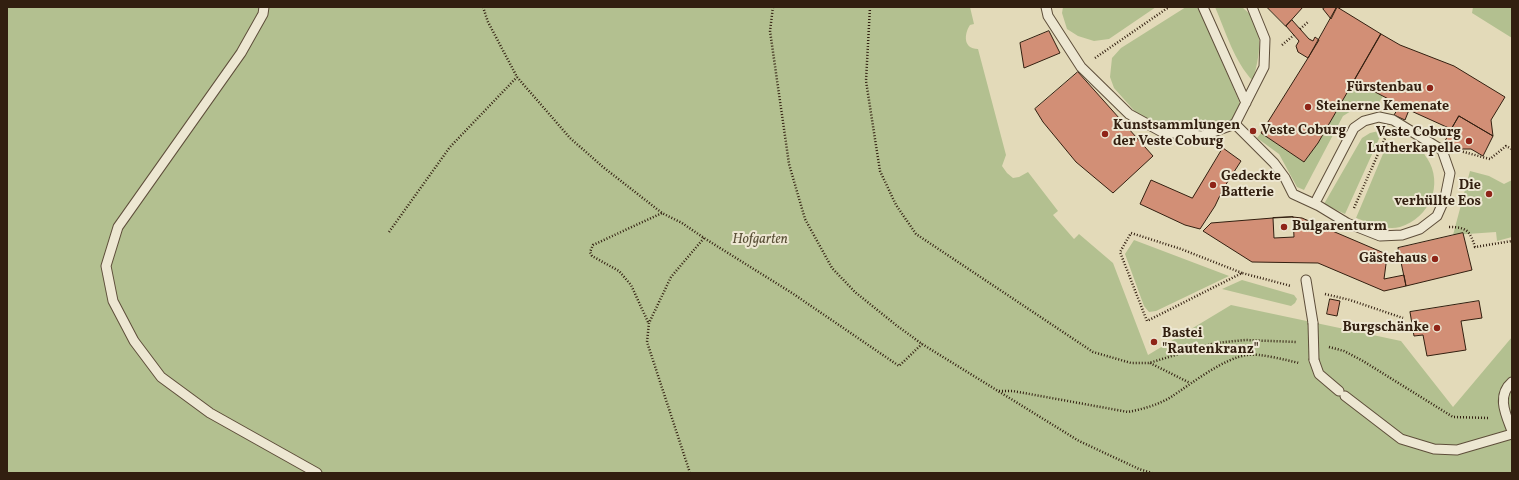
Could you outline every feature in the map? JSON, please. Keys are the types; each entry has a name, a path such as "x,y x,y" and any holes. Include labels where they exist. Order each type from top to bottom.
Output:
{"lane":[{"path":"264,7 263,14 241,53 118,227 106,266 113,301 134,341 161,377 210,413 316,473"},
{"path":"1046,7 1048,16 1081,67 1129,114 1162,132 1202,136 1235,124 1264,67 1265,39 1252,7"},
{"path":"1203,7 1246,103"},
{"path":"1235,124 1274,163 1294,194 1347,222 1380,236 1402,236 1420,229 1437,216 1445,198 1450,173 1442,150 1393,120 1379,117 1364,121 1354,128 1317,199"},
{"path":"1306,280 1309,290 1313,323 1314,363 1319,374 1342,394 1401,439 1434,449 1457,450 1512,434"},
{"path":"1512,382 1505,391 1502,402 1512,431"}],"path":[{"path":"483,7 488,22 517,76 570,138 603,167 662,212 682,223 792,293 899,366 922,344"},
{"path":"773,7 770,31 788,164 805,219 832,268 855,292 896,326 922,344 1079,441 1139,469 1152,473"},
{"path":"870,7 866,81 880,170 896,205 916,234 1093,352 1131,363 1149,363 1215,343 1244,340 1304,343"},
{"path":"1081,67 1169,7"},
{"path":"1300,29 1309,21"},
{"path":"389,232 450,147 517,76"},
{"path":"1347,222 1393,120"},
{"path":"1442,150 1464,152 1490,160 1506,146 1512,149"},
{"path":"649,323 631,285 619,272 592,256 590,252 593,245 662,212"},
{"path":"1437,216 1443,227 1461,227 1470,233 1475,247 1512,241"},
{"path":"1242,273 1147,322 1120,252 1131,233 1181,249 1242,273 1350,300 1403,318"},
{"path":"690,473 647,342 649,323 671,278 704,238"},
{"path":"1324,345 1344,351 1363,361 1453,418 1507,419"},
{"path":"999,391 1013,391 1128,412 1147,408 1170,398 1191,383 1236,356 1250,354 1314,363"},
{"path":"1149,363 1191,383"}],"green space":[{"name":"Hofgarten","path":"7,7 970,7 974,24 970,25 968,29 966,40 970,47 978,49 1006,155 1002,166 1013,178 1019,177 1028,172 1058,211 1053,215 1074,239 1079,234 1113,263 1148,355 1231,305 1401,341 1453,407 1512,337 1512,473 7,473"},
{"path":"1063,7 1156,7 1109,39 1094,41 1078,36 1067,29 1062,13"},
{"path":"1186,7 1198,7 1239,101 1241,112 1221,132 1185,133 1161,128 1139,116 1114,88 1110,77 1112,58 1121,48"},
{"path":"1215,7 1242,7 1253,18 1258,34 1259,50 1253,81 1241,65"},
{"path":"1473,7 1512,7 1512,38 1472,13"},
{"path":"1354,81 1383,96 1378,104 1368,103 1343,116 1304,190 1297,187 1279,154 1257,138 1261,133 1304,162 1318,143"},
{"path":"1383,130 1345,214 1324,204 1362,138 1370,133"},
{"path":"1388,142 1403,151 1408,143 1417,147 1427,158 1432,168 1434,178 1434,189 1426,208 1410,223 1394,228 1377,226 1356,218"},
{"path":"1470,171 1489,176 1504,184 1512,180 1512,237 1497,241 1496,232 1453,235"},
{"path":"1134,240 1229,276 1156,311 1149,312 1144,306 1125,254"},
{"path":"1242,280 1294,295 1297,299 1291,306 1222,289"}],"building":[{"path":"1267,7 1303,7 1286,26"},
{"path":"1326,7 1337,7 1331,19 1323,9"},
{"name":"Steinerne Kemenate","path":"1337,7 1381,34 1318,143 1304,162 1261,133 1308,58"},
{"path":"1292,20 1309,39 1313,41 1315,37 1319,40 1308,58 1298,52 1296,46 1299,41 1286,26"},
{"path":"1049,31 1060,53 1024,68 1020,43"},
{"name":"Fürstenbau","path":"1381,34 1400,45 1454,66 1505,97 1491,120 1493,136 1459,116 1451,129 1409,110 1405,120 1394,115 1400,105 1354,81"},
{"path":"1078,72 1153,156 1113,193 1076,162 1043,122 1035,109"},
{"path":"1459,116 1493,136 1483,156 1471,149 1462,149 1446,140"},
{"name":"Gedeckte Batterie","path":"1223,148 1241,161 1200,229 1185,225 1140,204 1151,180 1192,198"},
{"path":"1293,217 1302,218 1384,253 1386,264 1384,279 1404,275 1406,286 1384,291 1318,263 1252,262 1203,231 1211,223"},
{"name":"Bulgarenturm","path":"1293,217 1294,237 1274,238 1273,218"},
{"name":"Gästehaus","path":"1463,233 1472,270 1406,286 1398,248"},
{"path":"1330,299 1340,301 1337,316 1327,314"},
{"name":"Burgschänke","path":"1479,301 1482,318 1461,321 1466,350 1427,356 1423,335 1414,336 1410,312"}],"place":[{"name":"Fürstenbau","path":"1430,88"},
{"name":"Steinerne Kemenate","path":"1308,107"},
{"name":"Veste Coburg","path":"1253,131"},
{"name":"Kunstsammlungen der Veste Coburg","path":"1105,134"},
{"name":"Veste Coburg Lutherkapelle","path":"1469,141"},
{"name":"Gedeckte Batterie","path":"1213,185"},
{"name":"Die verhüllte Eos","path":"1489,194"},
{"name":"Bulgarenturm","path":"1284,227"},
{"name":"Gästehaus","path":"1435,259"},
{"name":"Burgschänke","path":"1437,328"},
{"name":"Bastei \"Rautenkranz\"","path":"1154,342"}]}
